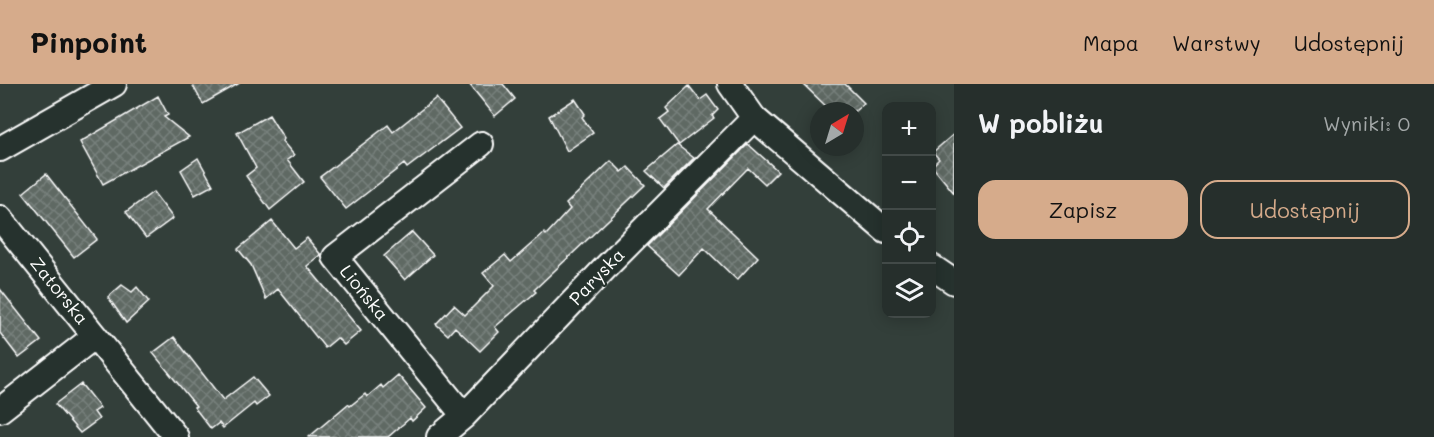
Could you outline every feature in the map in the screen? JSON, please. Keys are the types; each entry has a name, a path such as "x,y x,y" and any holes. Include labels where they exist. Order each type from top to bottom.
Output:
{"street":[{"path":"0,149 114,84"},
{"path":"730,84 754,118 882,228"},
{"name":"Paryska","path":"440,437 464,416 607,266 754,118"},
{"name":"Liońska","path":"464,416 334,257 481,144"},
{"name":"Zatorska","path":"0,218 176,437"},
{"path":"936,270 954,282"},
{"name":"Zatorska","path":"0,410 95,336"}],"building":[{"path":"192,84 238,84 203,104"},
{"path":"469,84 503,84 515,99 495,116"},
{"path":"803,84 845,84 863,102 822,102"},
{"path":"689,86 700,100 707,95 718,110 712,116 714,118 679,145 660,119 669,112 666,108"},
{"path":"158,96 168,115 164,117 189,137 103,184 80,142"},
{"path":"436,98 460,128 407,168 404,164 346,209 320,177 388,125 393,132"},
{"path":"575,99 585,114 582,117 593,133 567,151 549,116"},
{"path":"269,115 284,139 282,141 294,155 287,160 304,182 270,210 246,176 256,168 237,133"},
{"path":"954,134 954,193 936,171 936,162 939,159 936,156 936,149"},
{"path":"748,144 778,171 765,184 748,168 708,209 758,257 737,280 704,248 679,275 647,246"},
{"path":"677,145 694,158 664,188 646,171"},
{"path":"198,158 213,185 195,195 181,170"},
{"path":"611,161 622,172 628,167 645,185 534,290 536,292 495,327 499,332 480,351 455,327 448,335 436,324 454,305 465,315 494,286 483,273 505,255 511,262 544,233 546,235 570,209 566,204"},
{"path":"46,174 97,239 74,257 23,193"},
{"path":"153,192 173,218 146,238 126,212"},
{"path":"272,221 294,248 307,238 321,255 307,266 361,331 344,345 337,338 325,348 278,289 266,299 251,265 238,249"},
{"path":"412,232 433,255 405,280 384,256"},
{"path":"122,285 132,292 137,287 149,302 126,323 108,297"},
{"path":"0,289 41,341 19,358 0,333"},
{"path":"174,337 223,400 253,377 269,396 256,406 254,403 223,428 219,423 211,429 194,407 196,406 153,353"},
{"path":"398,375 426,408 412,421 410,418 388,437 309,437 348,404 350,406 365,394 367,397 381,385 383,388"},
{"path":"81,384 100,408 94,412 99,419 80,433 55,404"}]}
